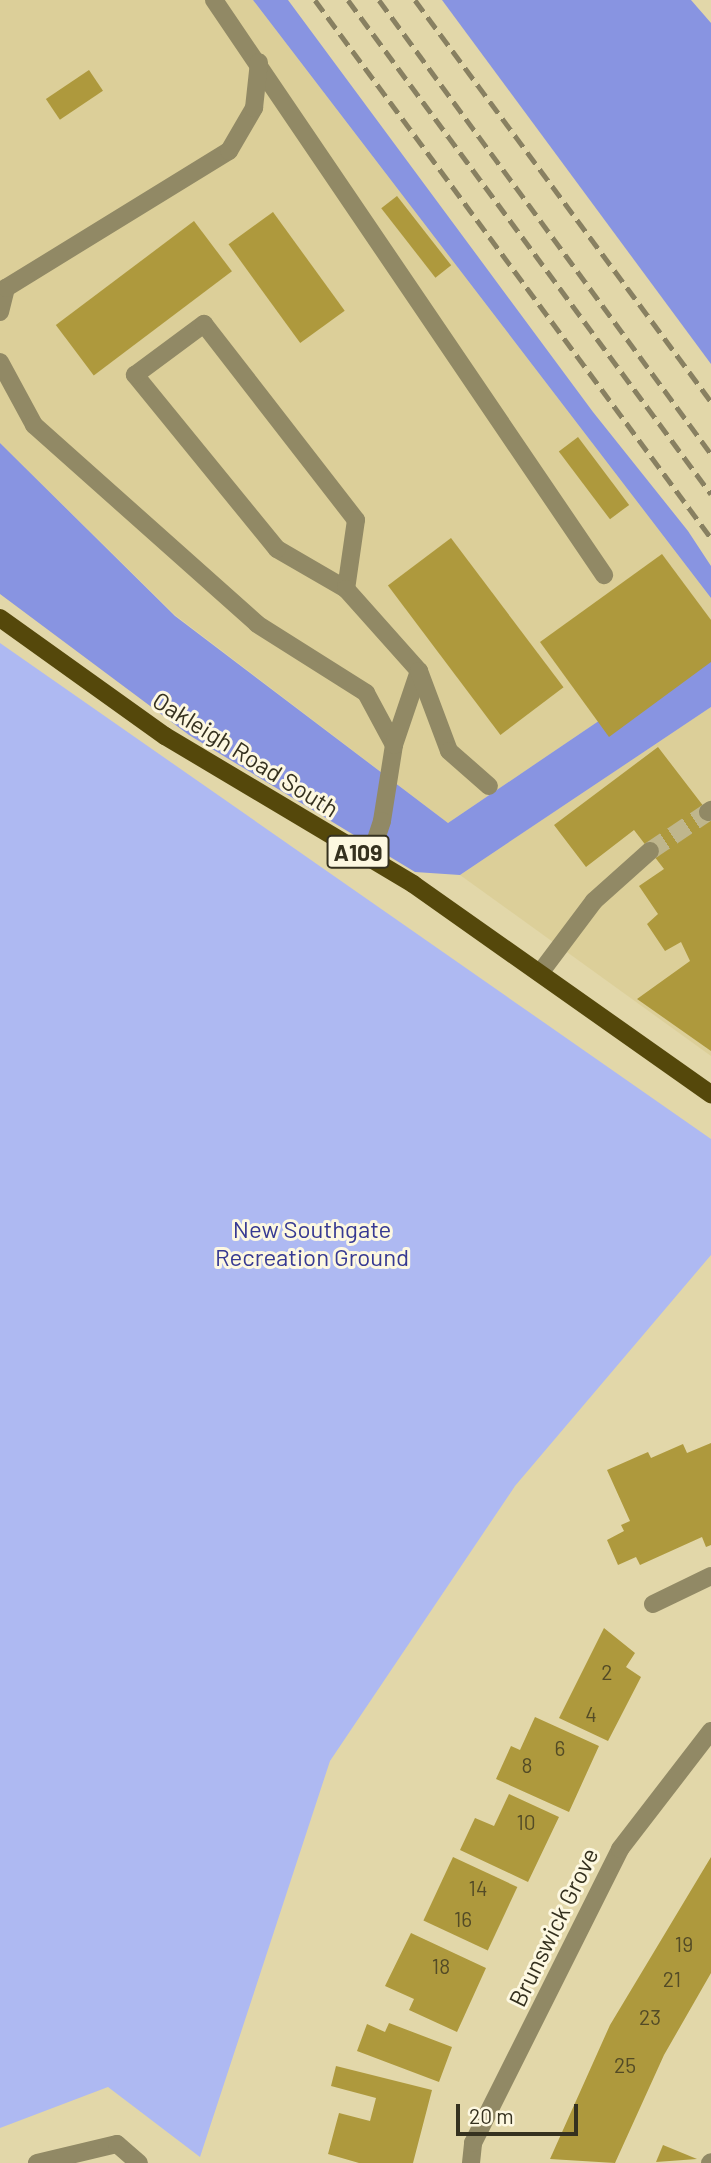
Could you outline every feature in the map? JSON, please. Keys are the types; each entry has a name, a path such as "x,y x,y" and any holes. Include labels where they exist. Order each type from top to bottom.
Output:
{"main road":[{"name":"Oakleigh Road South","path":"0,618 164,736 370,858 540,973 711,1094"}],"street":[{"path":"214,0 259,62 604,575"},
{"path":"0,312 6,288 229,150 254,108 259,62"},
{"path":"346,589 356,520 204,324 135,375 277,549 346,589 419,671 449,751 489,786"},
{"path":"0,362 34,425 257,624 366,693 394,745"},
{"path":"370,858 382,821 394,745 419,671"},
{"path":"540,973 594,901 650,851"},
{"path":"653,1604 711,1576"},
{"name":"Brunswick Grove","path":"471,2163 473,2143 620,1849 711,1731"},
{"path":"37,2163 117,2144 139,2163"}],"shaded area":[{"path":"0,0 253,0 711,598 711,645 448,823 175,615 0,443"},
{"path":"253,0 288,0 593,412 688,531 711,566 711,598"},
{"path":"442,0 691,0 711,23 711,364"},
{"path":"0,443 175,616 448,823 711,645 711,707 460,875 415,872 189,735 0,594"},
{"path":"711,707 711,1056 460,875"}],"green space":[{"name":"New Southgate Recreation Ground","path":"0,643 711,1139 711,1255 515,1486 330,1761 200,2157 108,2087 0,2128"}],"building":[{"path":"89,70 103,91 60,120 46,99"},
{"path":"397,196 451,265 435,278 381,208"},
{"path":"273,212 345,311 300,343 229,244"},
{"path":"194,221 232,271 94,375 56,325"},
{"path":"578,437 629,505 610,519 559,451"},
{"path":"451,538 564,687 500,735 388,586"},
{"path":"662,554 711,620 711,662 609,737 540,642"},
{"path":"658,747 711,816 711,1051 637,999 690,961 681,942 665,951 647,924 658,914 639,886 664,869 634,830 586,867 554,825"},
{"path":"711,1443 711,1545 706,1547 702,1537 640,1565 636,1557 618,1565 607,1540 624,1531 621,1525 630,1521 607,1470 648,1452 651,1458 683,1444 687,1453"},
{"path":"604,1628 635,1653 626,1667 641,1677 608,1741 559,1718"},
{"path":"535,1717 599,1746 569,1812 496,1779 511,1746 520,1750"},
{"path":"509,1794 559,1817 528,1882 460,1850 475,1818 494,1826"},
{"path":"453,1857 517,1887 488,1950 423,1920"},
{"path":"711,1857 711,1973 664,2055 615,2163 550,2159 610,2025"},
{"path":"411,1933 486,1968 457,2032 409,2010 414,1999 385,1986"},
{"path":"389,2023 452,2047 439,2082 357,2051 367,2024 385,2032"},
{"path":"336,2066 432,2090 413,2163 359,2163 328,2154 339,2113 370,2121 376,2098 331,2086"},
{"path":"663,2145 697,2159 656,2162"}],"tunnel":[{"path":"650,851 708,812"}],"railway":[{"path":"315,0 711,538"},
{"path":"348,0 711,494"},
{"path":"379,0 711,454"},
{"path":"415,0 711,402"}]}
